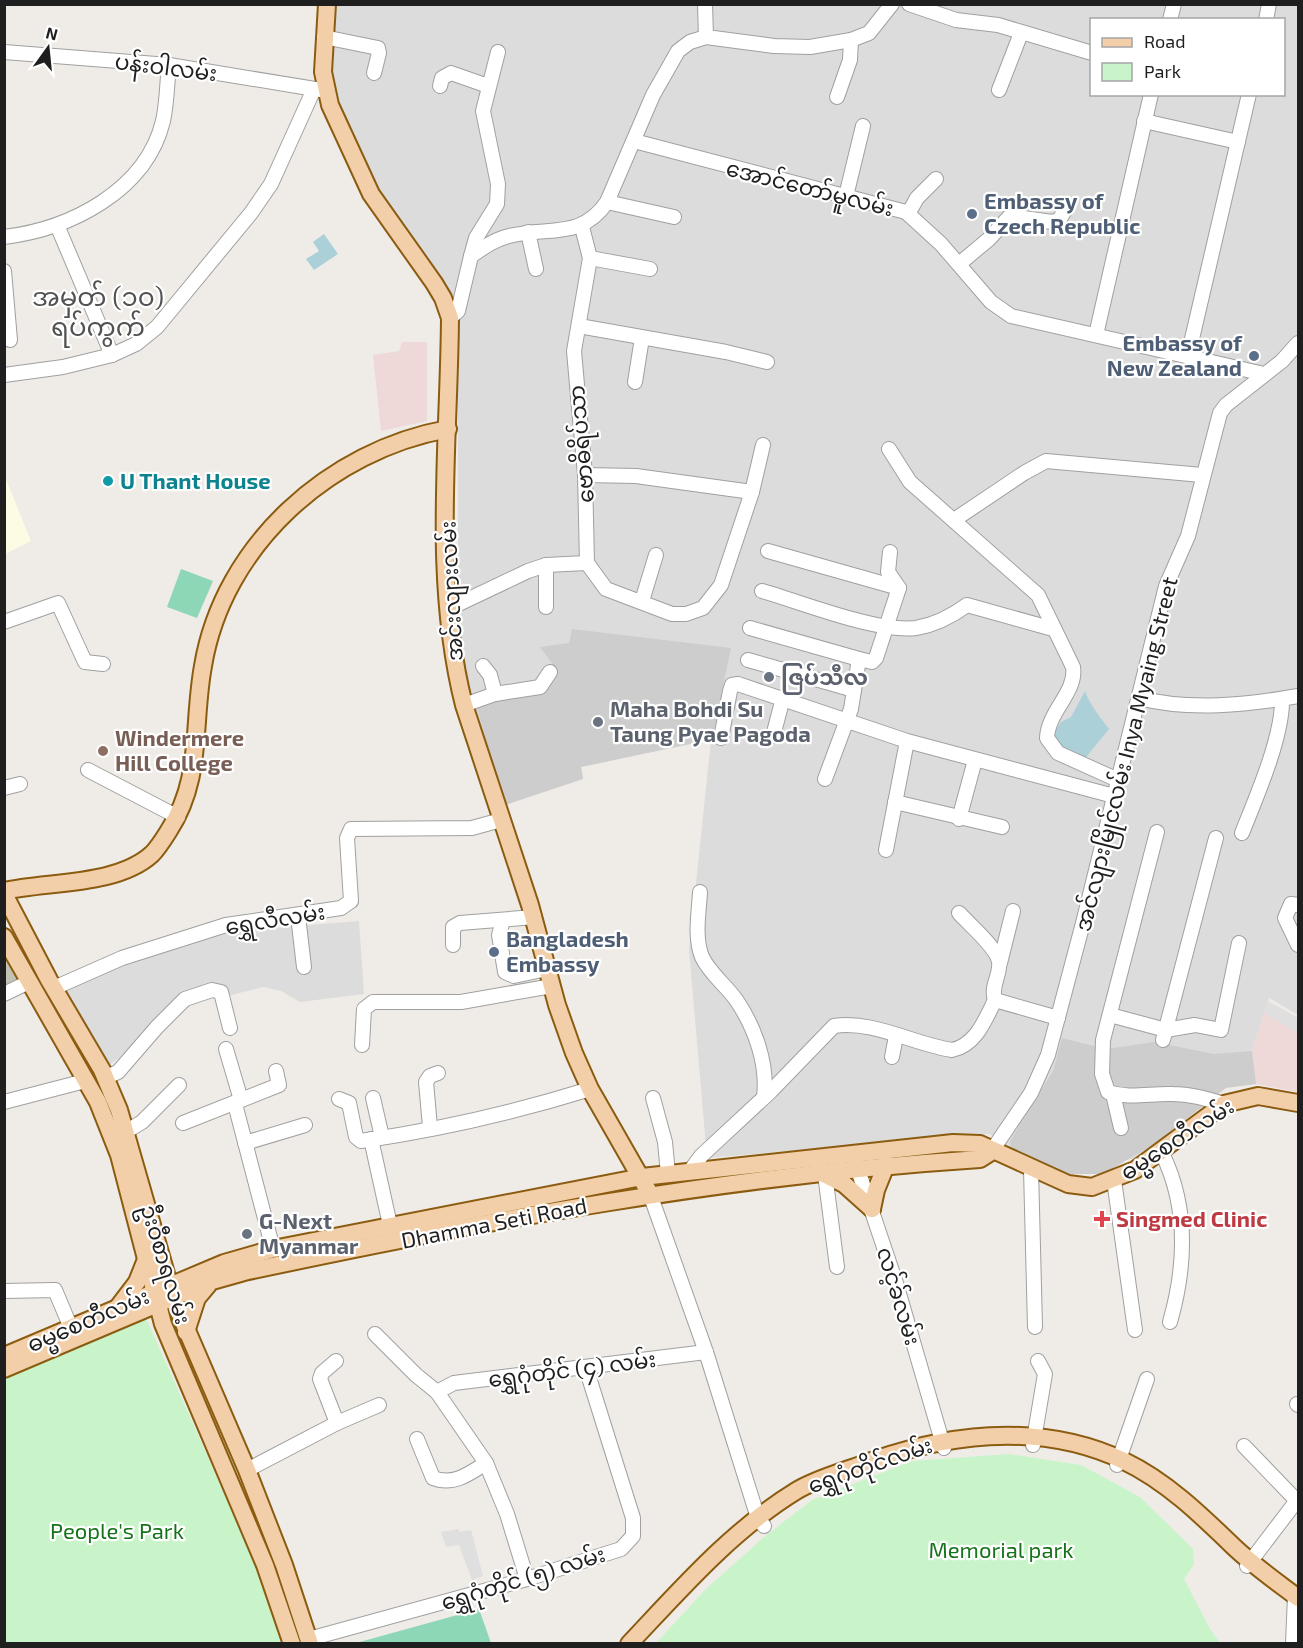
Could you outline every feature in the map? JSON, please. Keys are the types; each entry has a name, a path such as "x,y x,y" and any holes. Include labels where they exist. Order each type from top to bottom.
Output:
{"main road":[{"name":"အင်းလျားလမ်း","path":"327,4 320,90 371,194 434,283 443,298 450,318 445,548 448,609 456,672 464,705 534,917 547,969 574,1053 590,1089 650,1194"},
{"path":"4,893 28,886 115,874 151,855 178,817 192,779 199,693 209,641 234,581 253,552 297,502 344,466 395,443 448,429"},
{"name":"ဦးဝီစာရလမ်း","path":"4,893 11,922 51,984 105,1077 127,1131 164,1295 163,1324 266,1565 292,1644"},
{"name":"ဦးဝီစာရလမ်း","path":"4,937 98,1102 154,1254"},
{"path":"31,985 51,984"},
{"name":"ဓမ္မစေတီလမ်း","path":"823,1173 855,1161 953,1143 980,1144 991,1152 1068,1184 1092,1187 1135,1170 1162,1153 1224,1104 1258,1096 1299,1103"},
{"name":"ဓမ္မစေတီလမ်း","path":"855,1161 886,1165 980,1158 991,1152"},
{"name":"Dhamma Seti Road","path":"208,1276 273,1248 642,1177 690,1171 855,1161"},
{"path":"872,1209 876,1190 886,1165"},
{"path":"823,1173 859,1195 872,1209"},
{"name":"Dhamma Seti Road","path":"208,1276 531,1214 650,1194 823,1173"},
{"path":"390,1225 393,1242"},
{"path":"116,1309 137,1282 154,1254 182,1270 208,1276 196,1298 186,1332"},
{"name":"ဓမ္မစေတီလမ်း","path":"4,1356 116,1309 164,1295 208,1276"},
{"name":"ဦးဝီစာရလမ်း","path":"164,1295 186,1332 247,1470 284,1565 310,1642"},
{"name":"ဓမ္မစေတီလမ်း","path":"4,1369 133,1315 164,1295"},
{"path":"133,1315 148,1316 163,1324"},
{"name":"ရွှေဂုံတိုင်လမ်း","path":"629,1644 690,1578 797,1491 825,1478 904,1449 978,1437 1063,1441 1118,1462 1168,1488 1250,1564 1297,1601"},
{"name":"ရွှေဂုံတိုင်လမ်း","path":"644,1644 722,1560 761,1522"}],"street":[{"path":"705,4 706,37"},
{"path":"471,256 496,240 528,232 582,226 597,216 607,202 653,95 678,51 690,42 706,37 774,46 810,47 851,40 869,33 892,4"},
{"path":"909,4 956,20 998,25 1090,52"},
{"path":"999,90 1021,33"},
{"path":"324,37 378,48 374,74"},
{"path":"837,97 850,60 851,40"},
{"name":"ပန်းဝါလမ်း","path":"4,52 169,65 320,90"},
{"path":"450,318 458,311 476,238 497,204 498,184 483,111 498,52"},
{"path":"5,240 57,225 94,208 112,195 152,150 163,120 169,65"},
{"path":"440,86 442,78 451,73 488,86"},
{"path":"4,375 63,367 112,356 136,344 157,327 251,213 271,184 320,90"},
{"path":"1096,335 1150,96"},
{"path":"1188,356 1249,96"},
{"path":"1144,121 1238,142"},
{"path":"846,196 863,126"},
{"name":"အောင်တော်မူလမ်း","path":"634,141 908,214 959,264 990,302 1011,316 1264,374"},
{"path":"908,214 917,198 936,179"},
{"path":"607,202 674,217"},
{"path":"959,264 989,239 1010,216 1052,222 1059,220 1067,207"},
{"path":"57,225 112,356"},
{"name":"ဗောဓိရိပ်သာ","path":"582,226 590,258 574,351 574,368 585,475 587,563"},
{"path":"528,232 536,269"},
{"path":"590,258 650,269"},
{"path":"4,271 10,340"},
{"path":"579,326 726,352 767,362"},
{"path":"635,382 642,338"},
{"name":"အင်လျားမြိုင်လမ်း Inya Myaing Street","path":"991,1152 1038,1081 1058,1018 1166,586 1188,536 1202,475 1220,413 1226,405 1299,342"},
{"path":"448,609 509,579 546,565 587,563 606,589 672,614 686,614 703,608 721,585 752,492 763,445"},
{"path":"889,449 910,482 1038,595 1046,607 1074,676 1051,717 1047,738 1058,753 1118,780"},
{"path":"954,520 1046,461 1057,460 1202,475"},
{"path":"585,475 636,476 752,492"},
{"path":"768,551 898,588"},
{"path":"750,628 874,662 887,628 898,588 888,572 890,552"},
{"path":"642,601 656,555"},
{"path":"546,565 546,607"},
{"path":"762,591 887,628 916,628 952,616 966,605 1053,629"},
{"path":"4,622 58,603 85,662 103,664"},
{"path":"825,779 851,709 859,659"},
{"path":"748,660 854,690"},
{"path":"483,666 490,675 495,694"},
{"path":"464,705 495,694 540,687 550,672"},
{"path":"721,738 732,685 738,684 846,718 907,741 1114,796"},
{"path":"1139,698 1171,704 1222,705 1299,696"},
{"path":"773,736 783,698"},
{"path":"1242,833 1267,765 1282,711 1282,699"},
{"path":"886,850 907,741"},
{"path":"959,819 975,760"},
{"path":"88,770 178,817"},
{"path":"4,788 20,783"},
{"path":"895,802 959,819 1002,827"},
{"name":"ရွှေလီလမ်း","path":"51,984 122,958 226,925 341,908 351,901 347,838 351,829 472,828 501,820"},
{"path":"1157,832 1103,1040 1102,1074 1108,1092 1121,1096 1195,1096 1224,1104"},
{"path":"1165,1035 1216,838"},
{"path":"700,892 698,937 701,955 708,968 736,1000 756,1036 766,1084 764,1097"},
{"path":"1299,905 1291,904 1285,918 1299,945"},
{"path":"690,1171 701,1156 764,1097 834,1026 852,1024 936,1047 952,1050 963,1048 978,1032 994,1000 992,993 1013,911"},
{"path":"959,913 996,953 1000,963"},
{"path":"298,916 304,966"},
{"path":"453,945 453,927 456,924 534,917"},
{"path":"504,920 499,935 505,972 514,976 547,969"},
{"path":"1110,1015 1165,1035 1194,1025 1221,1030 1239,943"},
{"path":"4,994 31,985"},
{"path":"362,1045 364,1010 373,1002 461,1002 552,986"},
{"path":"105,1077 118,1072 185,999 212,990 221,992 230,1028"},
{"path":"994,1000 1058,1018"},
{"path":"891,1058 896,1036"},
{"path":"226,1049 245,1143 273,1248"},
{"path":"183,1123 279,1085 276,1071"},
{"path":"430,1127 426,1082 429,1076 438,1073"},
{"path":"4,1102 85,1081"},
{"path":"127,1131 142,1122 179,1084"},
{"path":"339,1100 350,1103 357,1140 377,1138 503,1111 524,1109 590,1089"},
{"path":"1113,1094 1121,1128"},
{"path":"374,1098 377,1138 390,1225"},
{"path":"653,1098 665,1142 668,1174"},
{"path":"245,1143 305,1125"},
{"path":"1162,1153 1173,1174 1181,1216 1180,1286 1170,1322"},
{"name":"လင့်ခ်လမ်း","path":"855,1161 872,1209 943,1444"},
{"path":"1031,1169 1035,1327"},
{"path":"823,1173 837,1267"},
{"path":"1114,1180 1135,1330"},
{"path":"650,1194 706,1352 761,1522"},
{"path":"4,1291 55,1290 71,1328"},
{"path":"375,1334 416,1375 439,1390 486,1463 507,1514 527,1579"},
{"name":"ရွှေဂုံတိုင် (၄) လမ်း","path":"439,1390 454,1383 706,1352"},
{"path":"336,1361 322,1373 320,1379 337,1423"},
{"path":"1034,1441 1045,1374 1038,1361"},
{"name":"ရွှေဂုံတိုင် (၅) လမ်း","path":"310,1642 527,1579 621,1549 633,1536 633,1518 586,1368"},
{"path":"1118,1462 1147,1379"},
{"path":"247,1470 337,1423 379,1405"},
{"path":"417,1439 433,1478 444,1483 462,1478 486,1463"},
{"path":"1244,1446 1297,1505 1250,1564"},
{"path":"1293,1644 1297,1601"}],"shaded area":[{"path":"333,5 1298,5 1298,1015 1269,998 1252,1051 1256,1084 1226,1087 1135,1158 1066,1174 1048,1170 989,1134 707,1158 689,950 711,740 581,767 583,779 505,805 471,706 458,644 458,331 365,172 330,90"},
{"path":"402,342 427,342 427,421 381,431 373,355 399,351"},
{"path":"5,477 31,541 4,554"},
{"name":"Maha Bohdi Su Taung Pyae Pagoda","path":"572,629 731,648 712,739 581,767 583,779 505,805 476,705 545,689 556,669 540,647 569,643"},
{"path":"359,921 364,994 300,1002 281,991 263,987 228,996 208,992 180,1006 151,1035 102,1070 59,991 119,965 223,932"},
{"path":"4,948 23,983 4,991"},
{"path":"1268,1001 1298,1018 1298,1092 1256,1084 1252,1051"},
{"path":"1268,1001 1298,1018 1298,1033 1264,1013"},
{"path":"1062,1038 1106,1049 1154,1042 1214,1054 1252,1051 1256,1084 1226,1088 1156,1143 1103,1174 1066,1174 1048,1170 1011,1148 1010,1141 1053,1071"},
{"path":"459,1529 459,1532 471,1530 483,1576 472,1580 459,1545 446,1547 441,1532"}],"green space":[{"path":"181,569 213,581 197,618 167,607"},
{"name":"People's Park","path":"146,1318 267,1590 282,1643 5,1643 4,1378"},
{"name":"Memorial park","path":"1009,1454 1081,1465 1140,1497 1193,1549 1194,1564 1184,1579 1210,1629 1220,1643 656,1643 706,1589 764,1537 812,1500 912,1461"},
{"path":"479,1609 491,1643 356,1643"}],"water":[{"path":"324,234 338,254 314,270 306,259 319,251 313,242"},
{"path":"1085,691 1092,706 1109,729 1083,761 1062,751 1051,736 1061,722 1071,717"}],"place":[{"name":"Embassy of Czech Republic","path":"972,214"},
{"name":"Embassy of New Zealand","path":"1254,356"},
{"name":"U Thant House","path":"108,481"},
{"name":"ဇြပ်သီလ","path":"769,677"},
{"name":"Maha Bohdi Su Taung Pyae Pagoda","path":"598,722"},
{"name":"Windermere Hill College","path":"103,751"},
{"name":"Bangladesh Embassy","path":"494,952"},
{"name":"Singmed Clinic","path":"1102,1219"},
{"name":"G-Next Myanmar","path":"247,1234"}],"district":[{"name":"အမှတ် (၁၀) ရပ်ကွက်","path":"98,312"}]}
